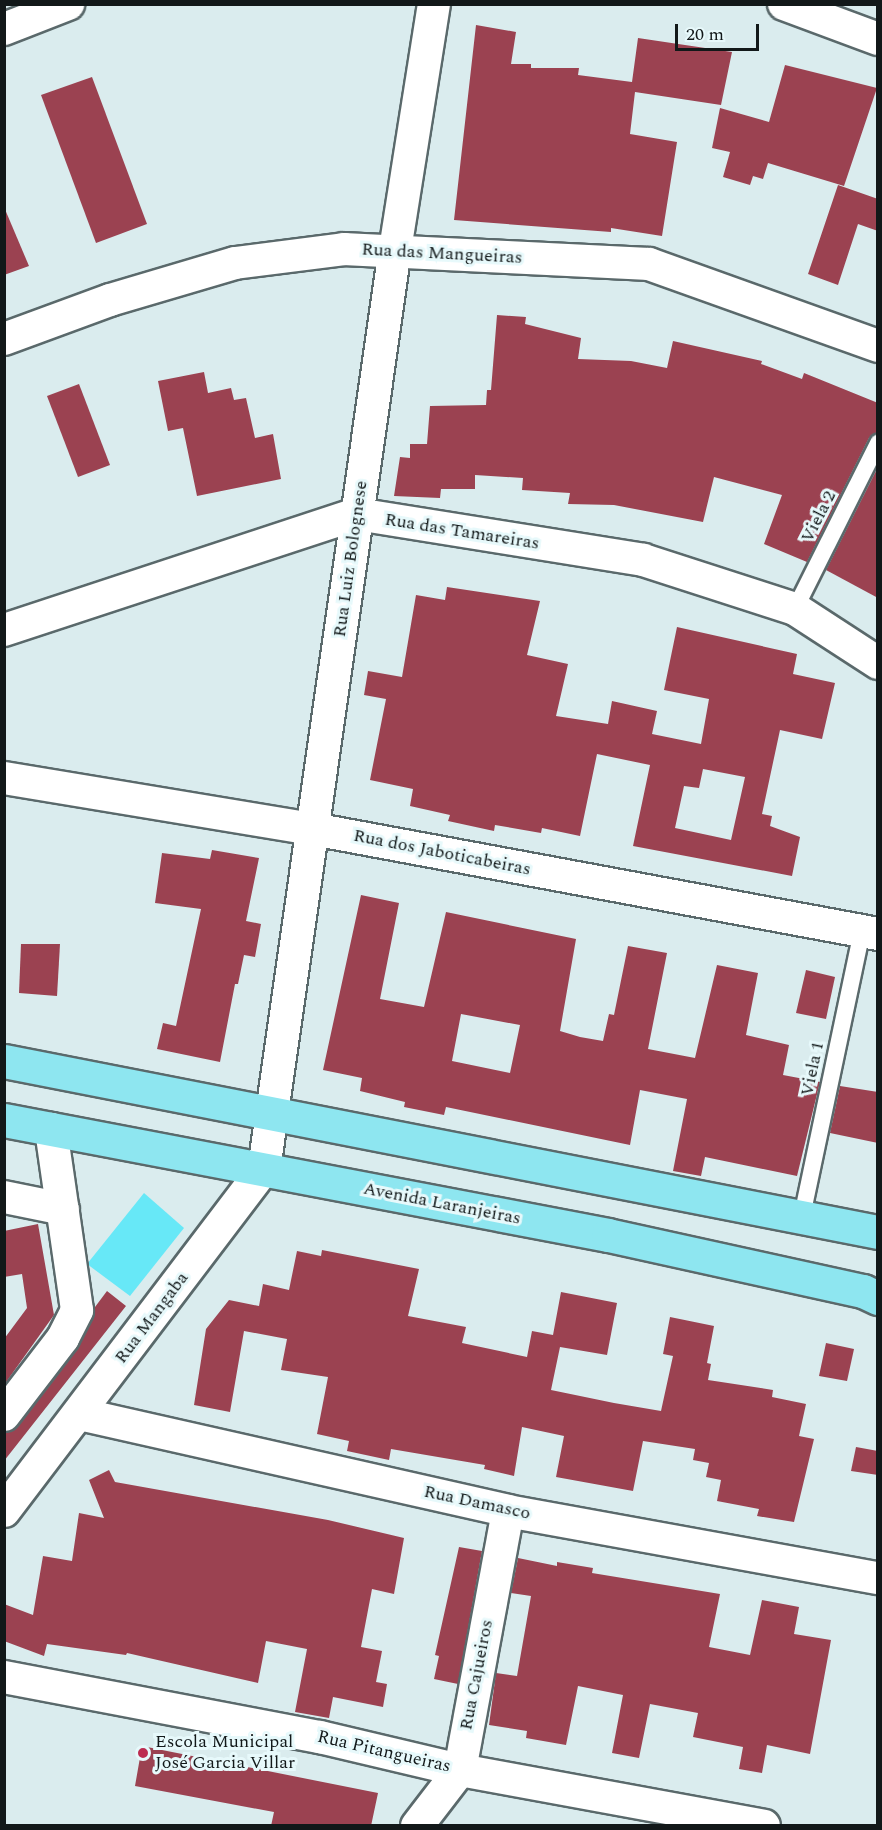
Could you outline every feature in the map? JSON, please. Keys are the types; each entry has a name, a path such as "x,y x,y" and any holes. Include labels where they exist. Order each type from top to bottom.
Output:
{"main road":[{"path":"4,1061 878,1232"},
{"name":"Avenida Laranjeiras","path":"4,1120 608,1235 862,1291 878,1298"}],"street":[{"path":"4,29 68,4"},
{"name":"Rua Luiz Bolognese","path":"272,1114 394,250 434,4"},
{"path":"784,4 878,39"},
{"name":"Rua das Mangueiras","path":"4,339 110,300 235,263 289,253 394,250 649,264 878,346"},
{"name":"Rua das Tamareiras","path":"4,630 357,514 644,560 795,609 878,663"},
{"name":"Rua dos Jaboticabeiras","path":"4,778 313,829 870,932"},
{"name":"Rua Mangaba","path":"4,1511 264,1169 272,1114"},
{"path":"4,1415 63,1338 77,1310 51,1129"},
{"path":"4,1197 63,1209"},
{"name":"Rua Damasco","path":"79,1414 508,1511 878,1578"},
{"name":"Rua Cajueiros","path":"417,1826 460,1770 508,1511"},
{"name":"Rua Pitangueiras","path":"4,1677 320,1737 460,1770 729,1822 764,1826"}],"lane":[{"name":"Viela 2","path":"795,609 878,443"},
{"name":"Viela 1","path":"802,1216 870,932"}],"shaded area":[{"path":"144,1193 184,1228 130,1296 87,1264"}],"building":[{"path":"476,25 516,32 511,64 531,64 531,68 579,68 578,75 632,82 638,38 732,52 721,105 635,92 630,134 677,142 662,236 611,228 611,232 454,220"},
{"path":"785,65 877,88 844,186 768,163 763,179 753,176 750,185 723,177 730,152 712,148 720,108 769,122"},
{"path":"92,77 147,224 96,243 41,95"},
{"path":"838,185 878,199 878,231 858,224 838,285 808,274"},
{"path":"4,207 29,266 4,275"},
{"path":"497,315 526,317 525,324 581,338 578,359 631,361 667,368 673,341 762,361 761,364 802,379 804,373 878,403 878,433 869,438 807,562 764,544 782,495 714,477 703,522 614,505 568,504 570,493 522,490 523,478 475,475 475,489 441,489 440,498 394,496 400,457 410,458 410,444 427,444 430,406 486,405 487,390 491,390"},
{"path":"204,372 208,393 231,388 234,400 246,398 255,438 273,434 281,479 197,496 183,428 168,431 158,381"},
{"path":"79,384 110,465 78,477 47,396"},
{"path":"878,467 878,598 826,570"},
{"path":"447,587 540,601 527,655 568,664 556,716 608,724 612,701 657,711 652,734 701,744 709,699 664,690 677,627 797,654 793,674 835,683 822,739 780,730 762,814 772,816 770,826 800,837 792,876 633,846 650,765 597,754 580,836 542,828 541,833 495,825 494,831 448,821 450,815 410,806 413,789 370,780 386,699 364,695 368,671 402,677 416,595 445,600","holes":["703,769 745,777 731,840 675,828 684,786 699,788"]},
{"path":"212,850 259,858 246,921 261,924 255,957 244,955 238,984 235,984 220,1062 157,1049 163,1023 176,1026 201,909 155,903 162,853 210,859"},
{"path":"361,895 399,903 380,999 424,1007 446,912 576,939 560,1031 603,1041 609,1014 614,1015 628,946 667,953 648,1049 695,1058 717,965 758,973 746,1035 789,1045 783,1075 820,1082 797,1176 705,1157 701,1176 673,1171 687,1099 640,1090 630,1145 446,1107 444,1115 404,1107 405,1102 360,1091 362,1078 323,1070","holes":["461,1014 520,1025 510,1073 452,1061"]},
{"path":"21,944 60,944 57,996 19,993"},
{"path":"806,970 835,977 826,1019 796,1013"},
{"path":"840,1086 878,1092 878,1143 830,1133"},
{"path":"38,1224 54,1315 4,1385 4,1339 27,1308 22,1274 4,1277 4,1231"},
{"path":"322,1250 419,1269 408,1316 466,1327 462,1343 527,1357 532,1331 553,1335 561,1292 617,1303 607,1355 560,1347 551,1390 614,1403 661,1411 673,1356 663,1354 670,1317 714,1326 707,1363 711,1364 708,1380 773,1390 772,1397 806,1404 799,1436 814,1439 794,1522 757,1516 759,1509 717,1501 721,1480 706,1477 709,1463 693,1460 695,1449 643,1441 633,1491 556,1477 564,1436 522,1427 514,1476 484,1469 485,1465 391,1449 389,1460 347,1451 349,1441 317,1434 328,1377 281,1370 287,1339 244,1331 230,1412 194,1405 206,1329 229,1300 259,1306 263,1284 289,1290 297,1251 321,1256"},
{"path":"107,1291 126,1306 4,1461 4,1433 18,1426 77,1349 95,1307"},
{"path":"826,1343 854,1349 847,1381 819,1376"},
{"path":"856,1447 878,1451 878,1475 851,1471"},
{"path":"109,1470 115,1482 328,1520 404,1538 394,1594 372,1589 361,1647 382,1651 376,1682 387,1684 383,1707 333,1697 329,1718 295,1712 307,1649 266,1641 258,1683 127,1653 126,1655 47,1644 44,1656 4,1641 4,1604 33,1615 43,1556 72,1561 79,1513 104,1518 89,1480"},
{"path":"459,1547 482,1551 458,1684 434,1679 439,1656 435,1655"},
{"path":"518,1558 557,1566 557,1562 593,1568 592,1573 720,1594 709,1647 750,1655 762,1600 799,1607 794,1634 831,1640 810,1754 767,1745 762,1773 739,1769 743,1747 693,1737 698,1713 650,1704 639,1758 612,1753 623,1695 578,1686 566,1745 526,1738 527,1731 489,1725 496,1673 517,1676 531,1596 511,1593"},
{"path":"142,1746 378,1793 371,1826 271,1826 274,1812 135,1786"}],"place":[{"name":"Escola Municipal José Garcia Villar","path":"143,1753"}]}
